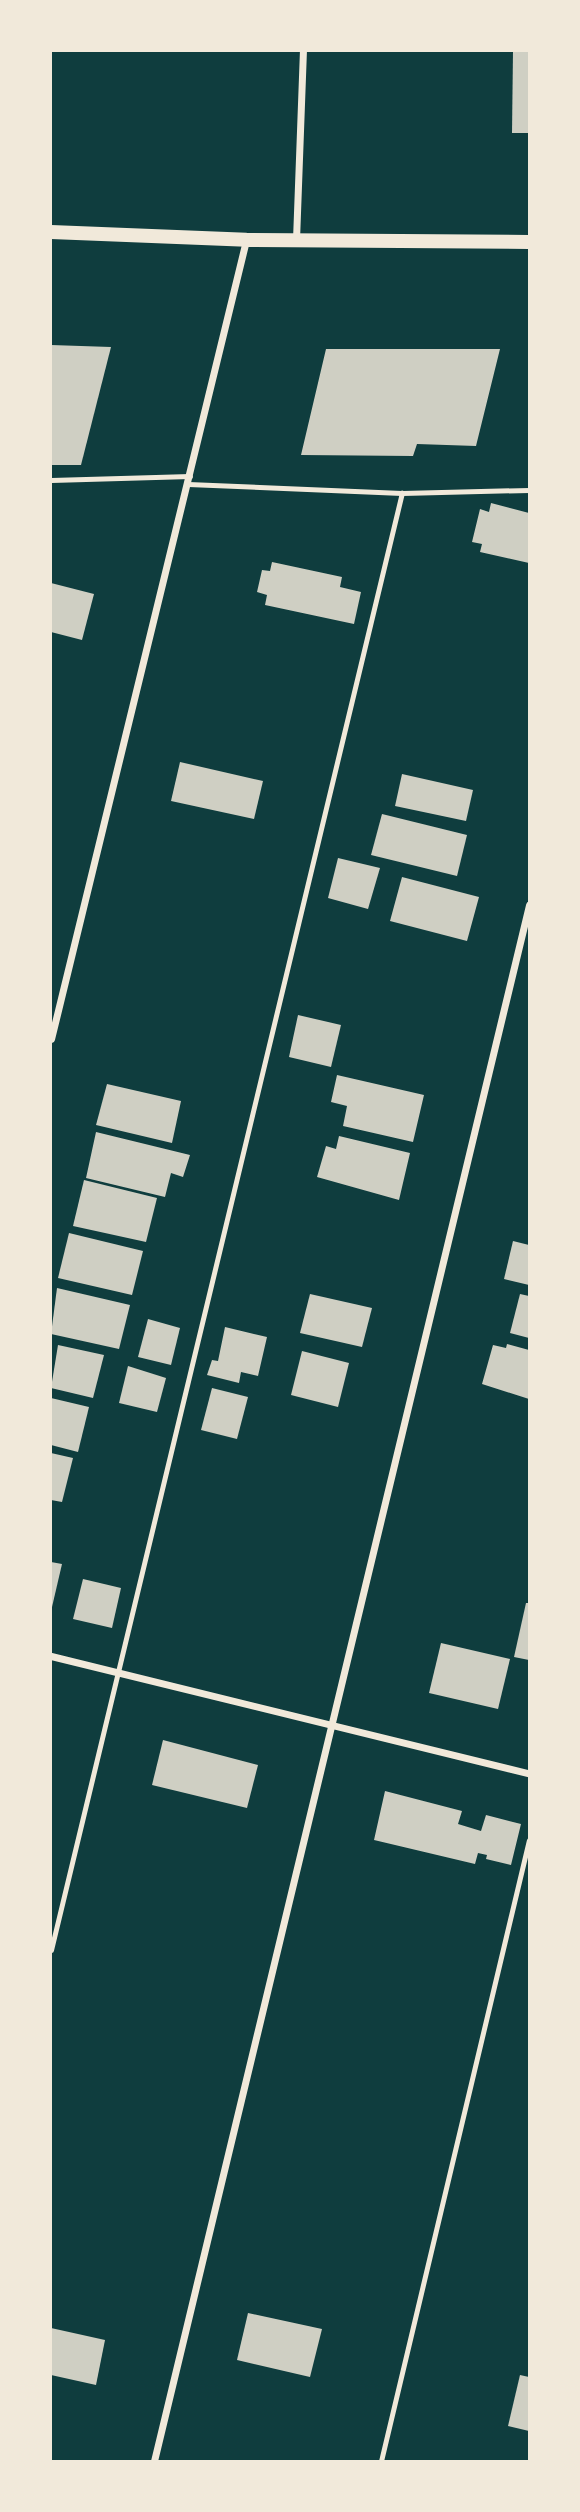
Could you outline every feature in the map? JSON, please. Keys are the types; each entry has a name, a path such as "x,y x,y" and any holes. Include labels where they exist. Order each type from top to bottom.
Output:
{"main road":[{"path":"51,232 246,240 529,242"}],"street":[{"path":"296,240 303,51"},
{"path":"51,1040 246,240"},
{"path":"154,2461 335,1726 529,905"},
{"path":"51,1656 529,1773"}],"lane":[{"path":"51,480 189,480 402,493 529,489"},
{"path":"51,1950 402,493"},
{"path":"381,2461 529,1840"}],"building":[{"path":"513,51 529,51 529,133 512,133"},
{"path":"51,345 111,347 81,465 51,465"},
{"path":"326,349 500,349 476,446 417,444 413,456 301,455"},
{"path":"491,503 529,513 529,563 480,552 482,544 472,542 480,509 489,512"},
{"path":"272,562 342,577 340,587 361,592 354,624 265,605 267,595 257,592 262,570 270,571"},
{"path":"51,583 94,594 82,640 51,632"},
{"path":"180,762 263,781 254,819 171,801"},
{"path":"402,774 473,790 466,821 395,806"},
{"path":"382,814 467,835 457,876 371,855"},
{"path":"338,858 380,868 368,909 328,898"},
{"path":"402,877 479,897 467,941 390,921"},
{"path":"298,1015 341,1025 331,1067 289,1057"},
{"path":"337,1075 424,1095 413,1142 343,1126 347,1106 331,1102"},
{"path":"107,1084 181,1101 172,1143 96,1125"},
{"path":"96,1132 190,1155 183,1177 171,1173 165,1197 86,1178"},
{"path":"339,1136 410,1153 399,1200 317,1177 326,1146 336,1149"},
{"path":"84,1180 157,1198 146,1242 73,1226"},
{"path":"69,1233 143,1251 132,1295 58,1278"},
{"path":"513,1241 529,1245 529,1285 504,1279"},
{"path":"57,1288 130,1305 119,1349 51,1334"},
{"path":"310,1294 372,1308 362,1347 300,1333"},
{"path":"520,1294 529,1296 529,1338 510,1333"},
{"path":"148,1319 180,1328 171,1365 138,1357"},
{"path":"225,1327 267,1337 258,1376 241,1372 239,1383 207,1375 212,1360 218,1361"},
{"path":"507,1344 529,1350 529,1399 482,1384 493,1345 506,1348"},
{"path":"58,1345 104,1355 93,1398 51,1388"},
{"path":"302,1351 349,1363 338,1407 291,1395"},
{"path":"128,1366 166,1378 157,1412 119,1403"},
{"path":"212,1388 248,1397 237,1439 201,1430"},
{"path":"51,1398 89,1407 78,1452 51,1445"},
{"path":"51,1453 73,1458 62,1502 51,1500"},
{"path":"51,1562 62,1564 52,1607 51,1607"},
{"path":"83,1579 121,1588 112,1628 73,1619"},
{"path":"526,1603 529,1603 529,1660 514,1657"},
{"path":"441,1643 510,1659 498,1709 429,1693"},
{"path":"163,1740 258,1765 247,1808 152,1785"},
{"path":"385,1791 462,1811 458,1824 481,1831 486,1815 521,1824 511,1865 486,1859 487,1855 478,1853 475,1864 374,1840"},
{"path":"248,2313 322,2329 310,2377 237,2360"},
{"path":"51,2328 105,2340 96,2385 51,2375"},
{"path":"520,2375 529,2377 529,2431 508,2426"}]}
